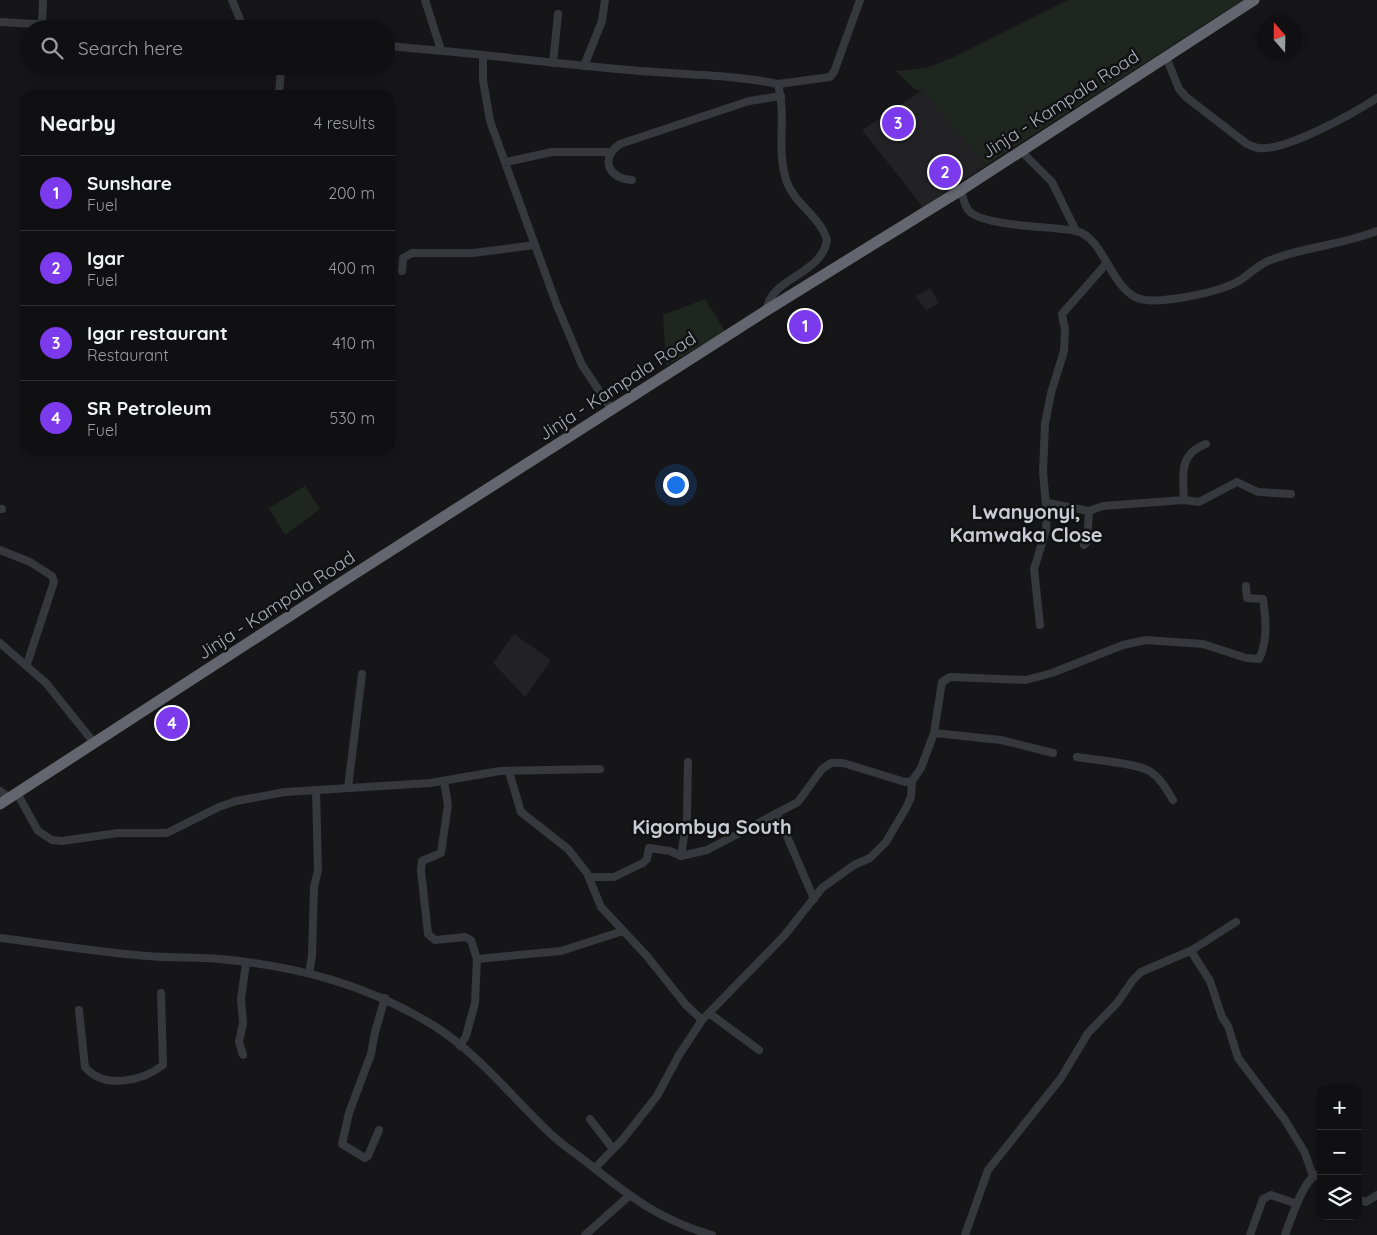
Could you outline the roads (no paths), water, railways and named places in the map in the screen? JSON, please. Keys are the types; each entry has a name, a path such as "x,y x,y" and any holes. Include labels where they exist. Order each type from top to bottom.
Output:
{"highway":[{"name":"Jinja - Kampala Road","path":"7,797 95,744 345,580 767,310 960,190 1254,0"}],"street":[{"path":"42,20 43,0"},
{"path":"232,0 240,20"},
{"path":"425,0 440,50"},
{"path":"584,66 602,21 605,0"},
{"path":"395,47 584,66 753,80 778,84 830,78 834,72 860,0"},
{"path":"553,63 558,14"},
{"path":"0,22 20,22"},
{"path":"483,56 483,80 490,122 556,303 582,365 612,410"},
{"path":"1166,57 1179,89 1186,97 1247,144 1259,148 1290,141 1325,128 1377,98"},
{"path":"279,90 280,75"},
{"path":"767,310 772,295 822,255 827,240 817,222 797,200 787,181 782,158 783,112 778,84"},
{"path":"632,180 622,179 615,175 609,165 608,157 610,152 620,144 669,126 749,101 781,96"},
{"path":"1020,150 1052,182 1076,231"},
{"path":"506,162 552,152 610,152"},
{"path":"960,190 967,209 974,214 1015,224 1076,231 1087,235 1123,289 1143,301 1159,302 1229,286 1268,261 1350,240 1377,231"},
{"path":"402,271 403,258 412,253 473,253 535,245"},
{"path":"1040,624 1034,569 1046,530 1048,503 1043,472 1045,424 1050,393 1064,351 1065,330 1062,314 1106,264"},
{"path":"1184,500 1182,470 1186,458 1197,447 1206,444"},
{"path":"1048,503 1089,511 1103,506 1184,500 1199,502 1237,482 1258,492 1290,494"},
{"path":"1084,545 1087,542 1089,511"},
{"path":"0,550 30,562 52,576 54,582 27,664"},
{"path":"595,1168 657,1096 679,1055 702,1020 784,936 814,899 837,876 878,852 902,818 911,797 912,781 921,768 934,733 942,682 950,677 1026,680 1052,672 1123,644 1146,640 1203,644 1246,658 1260,659 1264,651 1266,634 1264,599 1247,598 1246,586"},
{"path":"0,643 27,664 55,694 95,744"},
{"path":"348,788 362,674"},
{"path":"934,733 1001,740 1053,753"},
{"path":"1076,757 1136,766 1150,771 1164,784 1173,800"},
{"path":"681,856 687,817 688,762"},
{"path":"589,877 614,877 644,863 647,859 649,848 670,851 681,856 707,850 798,802 822,769 831,763 843,764 905,782 912,781"},
{"path":"7,797 38,831 52,840 62,841 118,833 167,833 179,829 206,813 236,801 285,792 444,781 489,772 600,769"},
{"path":"510,772 521,812 568,849 589,877 602,907 702,1020"},
{"path":"444,781 448,804 442,853 422,861 421,870 428,934 435,940 465,936 471,940 478,959 475,1003 466,1036 460,1046"},
{"path":"309,973 312,956 314,887 318,870 316,790"},
{"path":"777,813 814,899"},
{"path":"965,1235 979,1190 988,1170 1061,1078 1088,1033 1117,1003 1141,972 1191,951 1236,922"},
{"path":"478,959 561,951 623,930"},
{"path":"0,938 148,956 221,959 318,974 385,998 436,1028 460,1046 516,1098 554,1137 629,1196 671,1221 712,1235"},
{"path":"1191,951 1210,981 1222,1017 1228,1026 1238,1058 1285,1120 1317,1176 1297,1204 1285,1235"},
{"path":"243,1055 239,1042 243,1023 241,1000 246,963"},
{"path":"79,1010 85,1067 100,1078 124,1081 148,1076 163,1064 160,993"},
{"path":"379,1130 368,1156 365,1158 342,1144 348,1113 371,1054 385,998"},
{"path":"709,1013 759,1050"},
{"path":"590,1119 613,1149"},
{"path":"1250,1235 1264,1199 1267,1196 1271,1195 1297,1204"},
{"path":"1362,1200 1366,1202 1377,1195"},
{"path":"585,1235 629,1196"}],"place":[{"name":"Igar restaurant","path":"898,123"},
{"name":"Igar","path":"945,172"},
{"name":"Sunshare","path":"805,326"},
{"name":"SR Petroleum","path":"172,723"}],"district":[{"name":"Lwanyonyi, Kamwaka Close","path":"1026,522"},
{"name":"Kigombya South","path":"712,826"}]}
